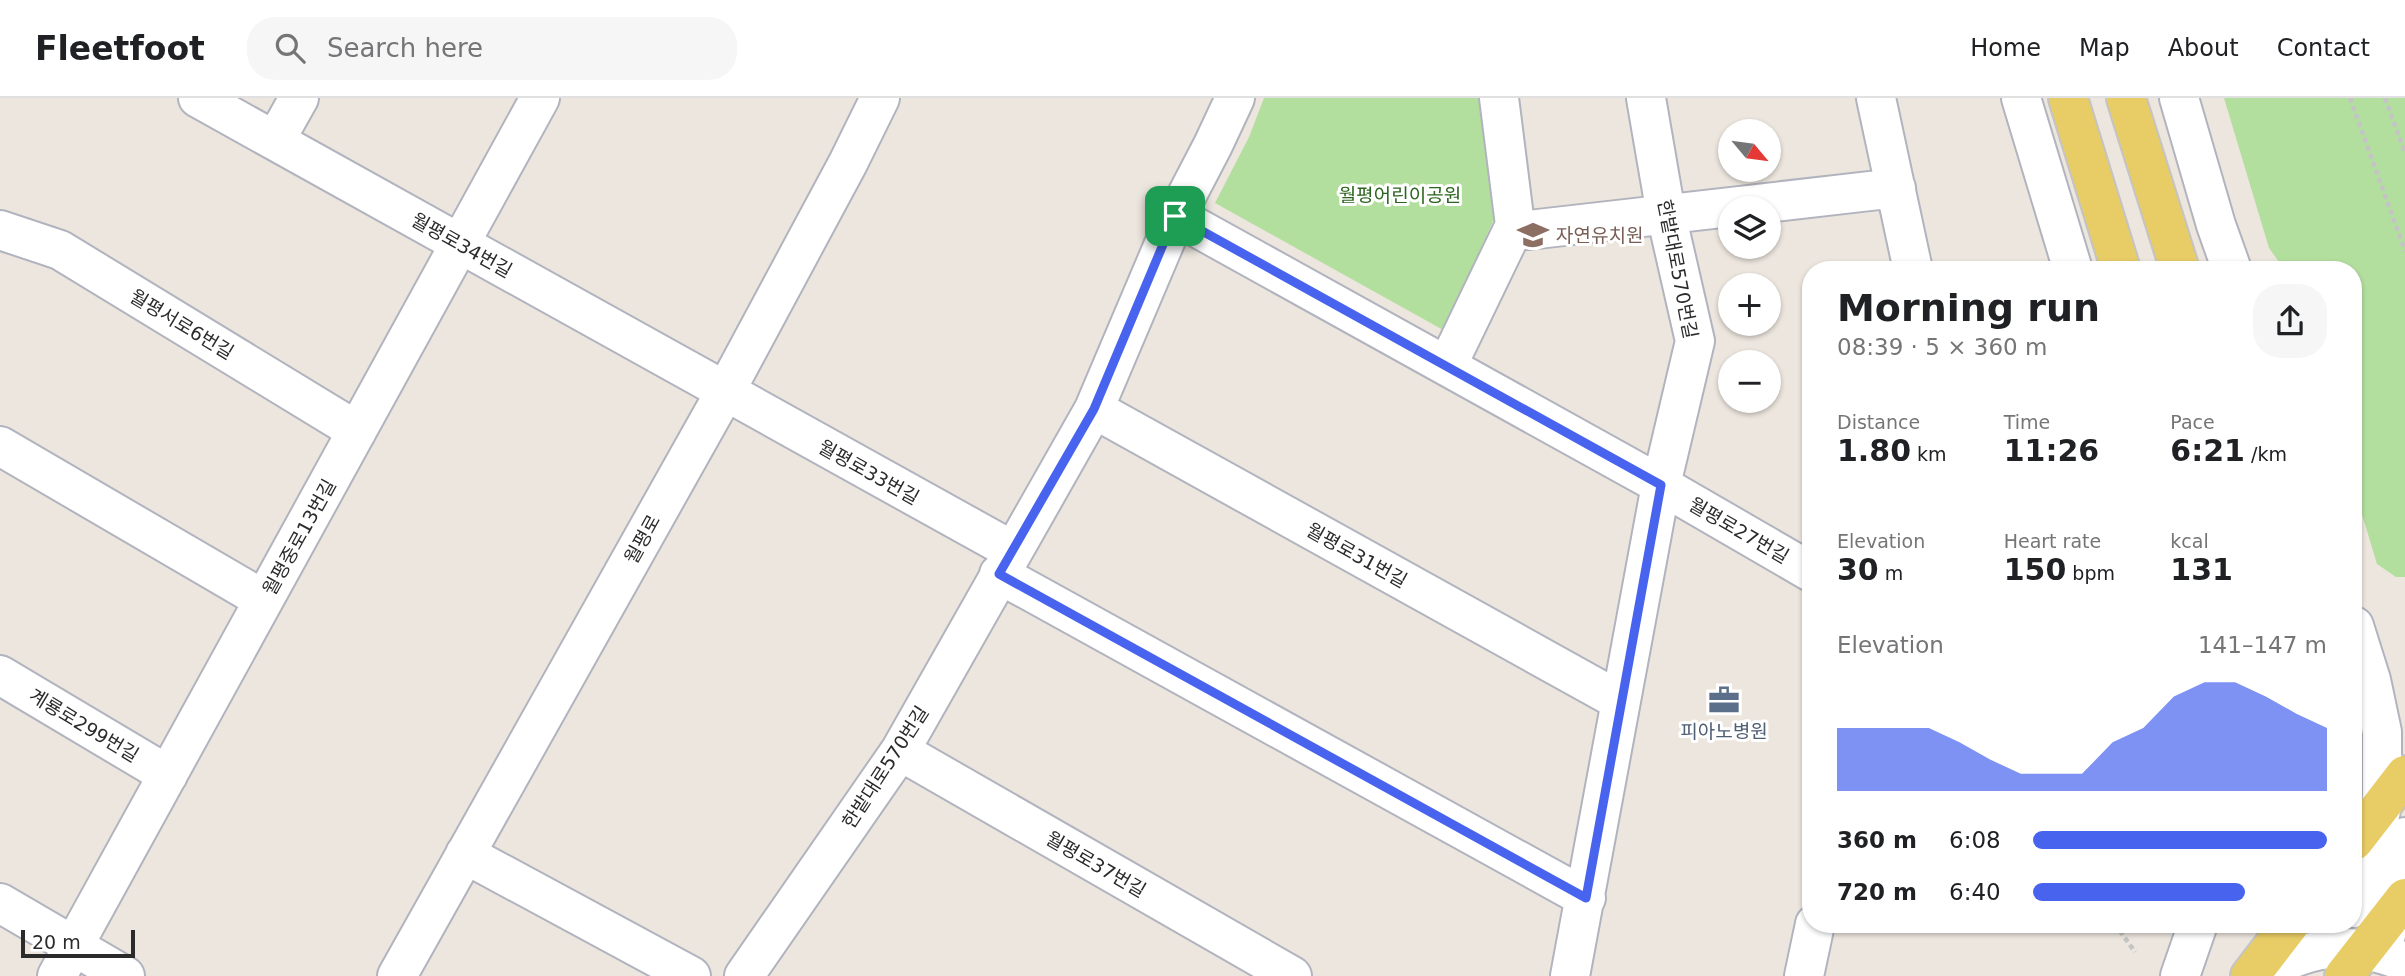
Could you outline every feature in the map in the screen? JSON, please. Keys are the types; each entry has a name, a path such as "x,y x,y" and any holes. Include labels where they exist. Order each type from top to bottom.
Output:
{"main road":[{"path":"2068,98 2118,261"},
{"path":"2126,98 2177,261"},
{"path":"2377,831 2405,775"},
{"path":"2250,976 2283,933"}],"street":[{"name":"월평로34번길","path":"198,98 276,139 725,392"},
{"path":"276,139 299,98"},
{"name":"월평중로13번길","path":"65,961 540,98"},
{"name":"월평로","path":"397,976 725,392 880,98"},
{"name":"한밭대로570번길","path":"744,976 900,751 1094,409 1175,216 1235,98"},
{"path":"1447,366 1515,225 1499,98"},
{"name":"한밭대로570번길","path":"1570,976 1661,485 1695,341 1666,214 1646,98"},
{"path":"1876,98 1911,261"},
{"path":"2021,98 2070,261"},
{"path":"2179,98 2229,261"},
{"path":"1515,225 1529,230 1896,188"},
{"name":"월평로27번길","path":"1175,216 1661,485 1802,567"},
{"name":"월평서로6번길","path":"0,230 60,250 357,431"},
{"name":"월평로33번길","path":"725,392 1006,562 1586,898"},
{"name":"월평로31번길","path":"1094,409 1620,701"},
{"path":"0,446 264,600"},
{"path":"2362,631 2381,661 2398,681 2388,681 2362,710"},
{"path":"2263,976 2274,965 2314,950 2368,944 2382,732 2388,681 2362,639"},
{"name":"계룡로299번길","path":"0,675 168,775"},
{"name":"월평로37번길","path":"900,751 1293,976"},
{"path":"466,854 691,976"},
{"path":"0,903 65,961 125,976"},
{"path":"1804,976 1813,933"},
{"path":"2180,976 2195,933"}],"path":[{"path":"2350,98 2405,251"},
{"path":"2385,98 2405,153"},
{"path":"2121,933 2135,952"}],"green space":[{"name":"월평어린이공원","path":"1264,98 1487,98 1500,205 1445,331 1215,203 1249,137"},
{"path":"2224,98 2405,98 2405,577 2396,577 2377,564 2362,514 2362,261 2278,261 2269,248"}],"tunnel":[{"path":"2362,752 2384,803"}],"place":[{"name":"자연유치원","path":"1533,235"},
{"name":"피아노병원","path":"1724,700"}],"route":[{"path":"1175,216 1661,485 1586,898 999,574 1094,409 1175,216"}]}
